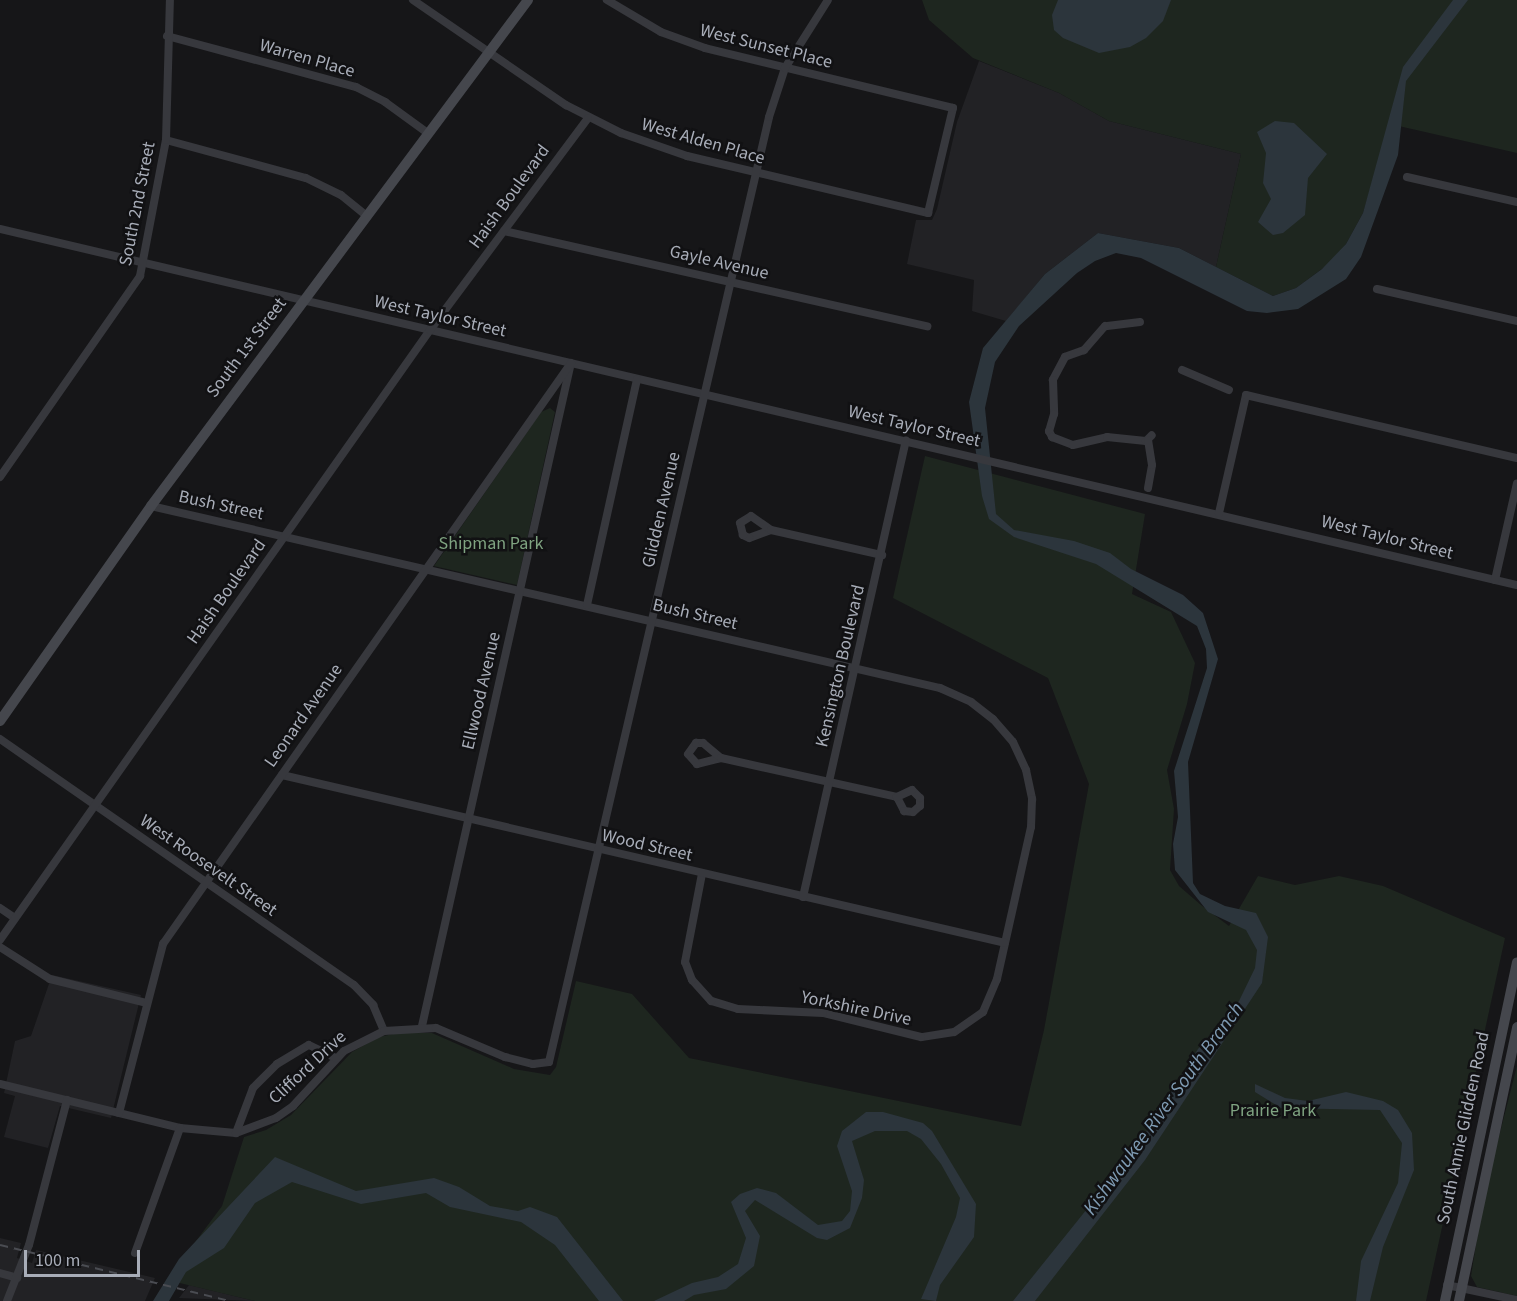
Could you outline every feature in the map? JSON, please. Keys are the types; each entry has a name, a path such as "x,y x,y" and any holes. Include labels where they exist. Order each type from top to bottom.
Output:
{"street":[{"name":"South 2nd Street","path":"0,477 140,276 166,140 167,36 170,0"},
{"name":"West Alden Place","path":"413,0 588,118 672,152 928,213"},
{"name":"South 1st Street","path":"0,721 151,506 528,0"},
{"name":"West Sunset Place","path":"606,0 682,40 785,68 953,108 928,213"},
{"name":"Glidden Avenue","path":"556,1039 756,173 785,68 828,0"},
{"name":"Warren Place","path":"167,36 345,84 385,102 429,134"},
{"name":"Haish Boulevard","path":"0,940 430,330 588,118"},
{"path":"166,140 306,178 341,195 367,216"},
{"path":"1407,177 1517,202"},
{"name":"West Taylor Street","path":"1,231 1219,513 1517,585"},
{"name":"Gayle Avenue","path":"504,231 927,326"},
{"path":"1377,289 1517,321"},
{"path":"1140,322 1105,326 1084,350 1065,357 1053,380 1054,414 1049,431 1052,438 1073,445 1107,437 1150,438 1152,465 1148,488"},
{"name":"Leonard Avenue","path":"119,1113 163,944 204,882 282,775 424,569 571,363"},
{"name":"Ellwood Avenue","path":"422,1026 571,363"},
{"path":"1182,370 1229,390"},
{"path":"587,605 637,379"},
{"path":"1219,513 1246,395 1517,458"},
{"name":"Kensington Boulevard","path":"803,897 831,782 906,440"},
{"path":"1495,580 1517,483"},
{"name":"Bush Street","path":"151,506 285,535 940,688 964,698 993,719 1016,748 1030,784 1032,821 1005,943"},
{"path":"771,530 882,555"},
{"name":"West Roosevelt Street","path":"0,739 360,990 372,1005 384,1031"},
{"path":"721,758 897,797"},
{"name":"Wood Street","path":"282,775 1005,943"},
{"name":"Yorkshire Drive","path":"702,874 686,962 700,992 725,1007 802,1010 921,1037 949,1034 969,1025 987,1005 1005,943"},
{"path":"0,908 15,918"},
{"path":"0,948 50,979 146,1004"},
{"name":"South Annie Glidden Road","path":"1445,1301 1503,1024 1512,1012 1517,963"},
{"path":"1503,1024 1517,1028"},
{"name":"Clifford Drive","path":"236,1133 276,1118 293,1106 336,1058 361,1040 384,1031 422,1026 447,1030 483,1048 533,1064 549,1062 556,1039"},
{"name":"South Annie Glidden Road","path":"1459,1301 1517,1028"},
{"path":"0,1084 180,1128 236,1133 254,1088 277,1064 309,1045 336,1058"},
{"path":"7,1301 17,1278 67,1100"},
{"path":"135,1253 180,1128"},
{"path":"0,1273 17,1278"},
{"path":"1447,1285 1517,1300"}],"shaded area":[{"path":"979,61 1059,93 1109,121 1241,154 1216,267 1179,248 1098,233 1045,274 1006,321 972,311 974,280 907,264 916,220 932,220 937,209 957,122"},
{"path":"52,975 141,995 111,1118 60,1106 48,1148 4,1137 15,1096 4,1093 15,1041 31,1036"},
{"path":"0,1238 21,1243 17,1258 32,1263 36,1250 155,1278 145,1301 0,1301"},
{"path":"189,1285 255,1301 179,1298"}],"green space":[{"path":"922,0 1517,0 1517,153 1390,124 1363,213 1346,244 1330,263 1296,288 1273,296 1216,267 1241,154 1109,121 1059,93 973,58 929,20"},
{"name":"Shipman Park","path":"550,408 555,412 517,585 434,566 541,412"},
{"name":"Prairie Park","path":"925,456 1145,514 1132,594 1171,612 1195,663 1187,704 1167,770 1174,809 1170,870 1179,886 1201,905 1229,926 1258,876 1295,885 1339,876 1383,886 1505,938 1426,1301 255,1301 167,1280 222,1206 244,1137 266,1130 291,1115 352,1052 379,1037 398,1033 432,1033 514,1069 550,1075 556,1067 576,981 632,994 689,1058 1021,1126 1044,1030 1089,784 1048,678 893,598"},
{"path":"1517,1066 1517,1296 1477,1287 1471,1276 1484,1195"}],"water":[{"path":"1058,0 1171,0 1163,21 1146,38 1130,47 1099,53 1063,38 1054,30 1052,15"},
{"name":"Kishwaukee River South Branch","path":"1453,0 1468,0 1406,81 1398,155 1361,257 1346,279 1298,309 1267,313 1247,311 1141,258 1116,253 1095,261 1077,273 1019,326 995,362 985,408 996,514 1014,530 1074,541 1110,553 1131,569 1183,595 1203,613 1218,659 1188,762 1193,883 1200,894 1225,906 1256,913 1268,937 1262,983 1145,1160 1035,1301 1013,1301 1136,1148 1198,1049 1239,1001 1255,968 1257,950 1246,930 1208,912 1175,870 1173,844 1178,817 1174,771 1207,668 1206,649 1197,626 1096,564 1014,537 989,519 982,496 969,402 983,348 1045,274 1098,233 1179,248 1273,296 1296,288 1322,269 1346,244 1363,213 1403,67"},
{"path":"1275,121 1294,123 1327,154 1308,178 1305,215 1283,233 1273,235 1258,222 1271,199 1263,183 1266,153 1257,132"},
{"path":"1255,1084 1285,1098 1308,1101 1346,1092 1383,1101 1398,1110 1412,1133 1414,1170 1383,1247 1370,1301 1356,1301 1361,1261 1398,1183 1402,1143 1380,1110 1281,1108 1255,1092"},
{"path":"866,1112 883,1112 923,1123 932,1131 976,1204 974,1237 940,1285 936,1301 921,1299 956,1217 960,1198 941,1164 921,1139 907,1131 875,1131 852,1141 864,1180 862,1198 850,1228 827,1240 817,1238 755,1200 745,1211 760,1236 754,1266 726,1289 694,1295 684,1301 654,1301 692,1283 718,1277 738,1264 746,1238 731,1202 740,1194 757,1188 776,1193 818,1225 842,1221 850,1211 852,1191 837,1146 842,1131"},
{"path":"275,1157 356,1191 434,1178 459,1187 490,1206 518,1211 530,1207 557,1217 623,1301 599,1301 555,1245 521,1222 450,1207 426,1193 361,1204 292,1182 255,1203 224,1248 186,1272 169,1301 153,1301 179,1259"}],"railway":[{"path":"0,1245 230,1301"}]}
